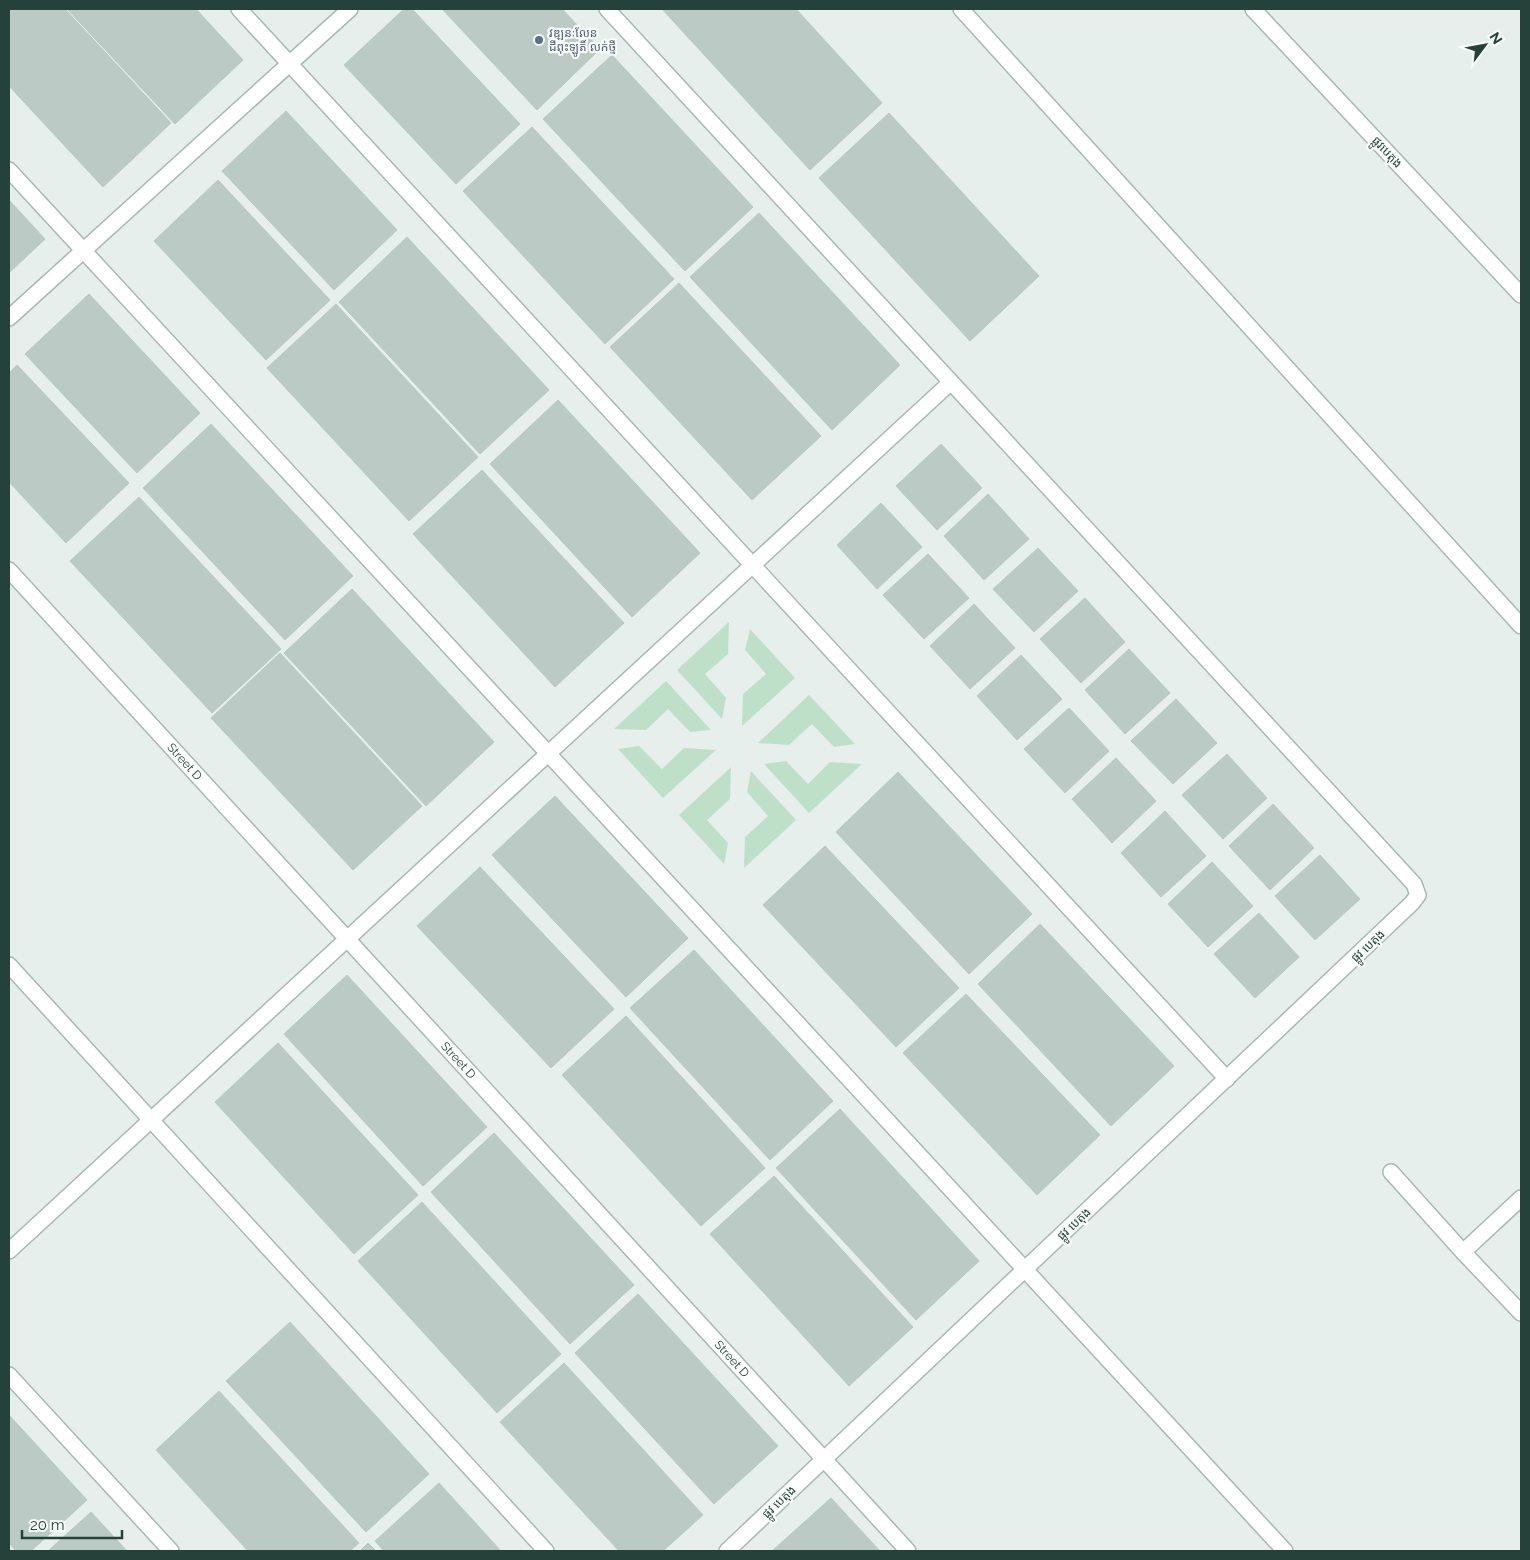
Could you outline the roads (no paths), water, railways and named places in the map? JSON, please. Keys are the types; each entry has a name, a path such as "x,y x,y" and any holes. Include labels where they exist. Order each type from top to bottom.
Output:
{"street":[{"path":"239,9 1227,1079"},
{"path":"9,318 350,9"},
{"path":"9,1251 951,382 607,9"},
{"path":"961,9 1521,626"},
{"name":"ផ្លូវបេតុង","path":"1253,9 1521,295"},
{"path":"9,170 1285,1551"},
{"name":"ផ្លូវ បេតុង","path":"727,1551 1227,1079 1412,903 1418,895 1414,884 951,382"},
{"name":"Street D","path":"9,570 908,1551"},
{"path":"9,965 546,1551"},
{"path":"1391,1172 1521,1313"},
{"path":"1463,1252 1521,1198"},
{"path":"9,1374 171,1551"}],"place":[{"name":"វឌ្ឍនៈលែន ដីពុះឡូតិ៍ លក់ថ្មី","path":"539,40"}]}
